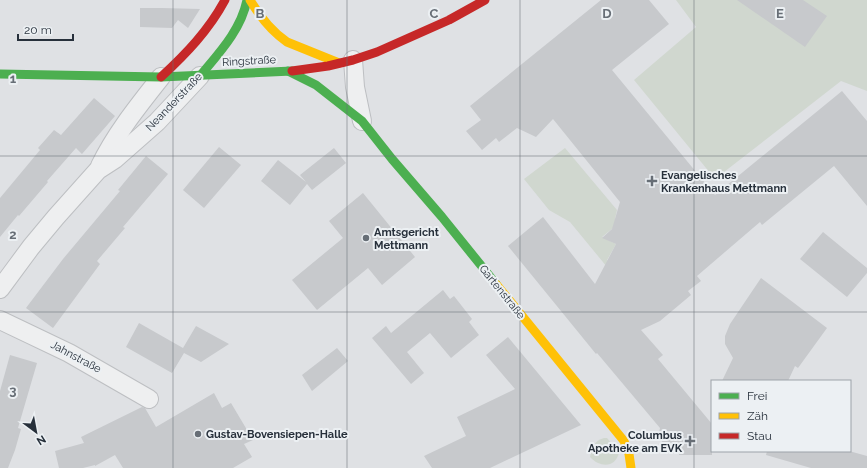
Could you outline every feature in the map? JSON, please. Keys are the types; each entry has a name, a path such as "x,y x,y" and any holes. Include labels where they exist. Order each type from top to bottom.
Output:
{"street":[{"name":"Neanderstraße","path":"98,170 106,153 130,117 162,77 186,54 216,16 225,0"},
{"name":"Neanderstraße","path":"0,289 31,247 98,170 144,134 200,76 231,36 244,14 246,0"},
{"path":"250,0 265,23 279,37 287,42 346,62"},
{"name":"Ringstraße","path":"0,74 162,77 288,72 346,62 377,52 449,20 485,0"},
{"name":"Gartenstraße","path":"346,62 355,87 362,121"},
{"name":"Gartenstraße","path":"288,72 316,85 362,121 624,441 631,460 631,468"},
{"name":"Jahnstraße","path":"0,320 69,353 149,399"}],"shaded area":[{"path":"676,0 867,0 867,91 841,81 715,179 634,80 696,27"},
{"path":"565,148 617,210 615,219 619,223 602,237 616,244 607,260 619,267 612,273 570,222 549,210 524,179"},
{"path":"604,438 607,438 619,452 615,461 607,465 598,463 590,457 594,445"}],"building":[{"name":"Evangelisches Krankenhaus Mettmann","path":"601,0 649,0 669,24 612,70 715,195 842,91 867,121 867,206 834,166 762,225 760,222 697,276 701,281 688,291 691,295 660,321 641,330 663,355 658,359 711,423 712,455 679,455 679,453 664,446 659,433 660,428 597,353 596,354 508,246 543,217 595,284 616,244 602,238 612,229 620,202 553,119 536,137 517,128 499,142 496,138 482,150 466,131 481,120 470,106"},
{"path":"737,0 803,0 827,16 805,47"},
{"path":"140,8 200,9 188,28 178,20 172,28 140,27"},
{"path":"94,98 115,116 82,154 76,148 0,237 0,198 40,150 38,148 54,130 61,135"},
{"path":"219,147 241,165 204,208 183,190"},
{"path":"334,148 346,163 312,190 307,184 290,205 261,181 278,160 306,182 300,175"},
{"path":"146,156 168,174 123,227 125,228 97,261 100,264 53,328 26,308 63,259 120,191 118,190"},
{"path":"363,193 415,257 382,285 368,268 317,310 292,280 343,238 329,221"},
{"path":"823,232 867,268 867,273 847,297 800,259"},
{"path":"761,278 827,328 798,368 795,366 788,380 722,380 733,358 725,344 725,336 730,324"},
{"path":"443,290 450,299 454,296 472,319 469,322 479,335 451,358 430,333 407,352 424,373 411,384 372,338 386,326 391,333"},
{"path":"139,323 183,348 196,326 229,344 201,362 184,353 172,373 126,347"},
{"path":"508,337 581,425 490,468 432,468 424,456 466,436 457,417 515,389 486,355"},
{"path":"337,348 348,361 312,391 302,375"},
{"path":"10,355 37,363 18,428 21,429 15,450 8,468 0,468 0,391"},
{"name":"Gustav-Bovensiepen-Halle","path":"214,393 222,408 231,403 253,440 244,444 252,457 233,468 123,468 115,455 95,466 83,468 59,468 55,451 84,443 81,437 142,407 145,408 156,427"},
{"path":"767,452 851,452 867,456 867,468 811,468 766,455"}],"traffic: fast":[{"path":"200,76 222,50 235,31 247,0"},
{"path":"288,71 316,85 362,121 496,284"},
{"path":"0,74 161,77 292,71"}],"traffic: slow":[{"path":"250,0 266,23 287,42 339,63"},
{"path":"496,284 624,441 629,454 631,468"}],"traffic: jam":[{"path":"161,77 196,41 212,21 225,0"},
{"path":"292,71 328,66 377,52 449,20 485,0"}],"place":[{"name":"Evangelisches Krankenhaus Mettmann","path":"652,181"},
{"name":"Amtsgericht Mettmann","path":"366,238"},
{"name":"Gustav-Bovensiepen-Halle","path":"198,434"},
{"name":"Columbus Apotheke am EVK","path":"690,441"}]}
